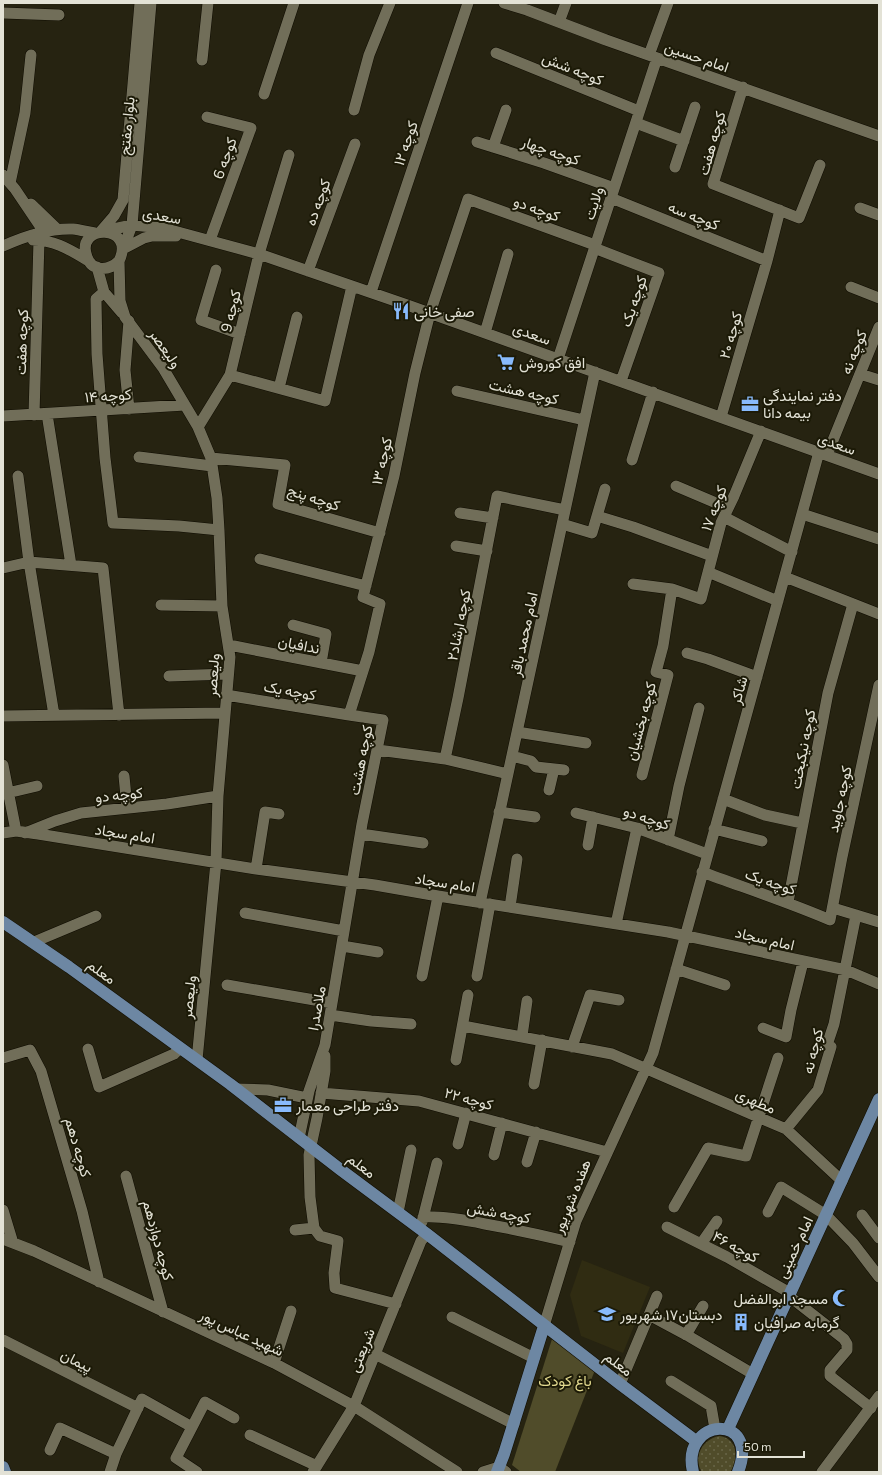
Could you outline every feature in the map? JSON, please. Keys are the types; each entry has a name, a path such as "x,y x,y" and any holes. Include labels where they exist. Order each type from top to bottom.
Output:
{"main road":[{"name":"معلم","path":"3,922 34,942 197,1060 398,1212 423,1226 529,1312 544,1326 696,1441"},
{"name":"امام خمینی","path":"721,1429 753,1374 879,1100"},
{"name":"هفده شهریور","path":"501,1470 504,1454 544,1326"},
{"path":"693,1472 691,1465 692,1454 696,1441 710,1430 721,1429 735,1434 740,1442 743,1452 742,1462 738,1472"},
{"path":"3,1467 5,1472"}],"street":[{"name":"بلوار مفتح","path":"98,232 114,216 123,200 140,3"},
{"name":"بلوار مفتح","path":"123,249 132,225 151,3"},
{"path":"202,60 208,3"},
{"path":"264,94 294,3"},
{"path":"354,110 369,55 390,3"},
{"name":"کوچه ۱۲","path":"371,292 468,3"},
{"name":"امام حسین","path":"504,3 879,136"},
{"path":"559,22 566,3"},
{"name":"ولایت","path":"558,359 636,123 668,3"},
{"path":"3,13 59,15"},
{"name":"کوچه شش","path":"496,53 639,111"},
{"path":"31,55 25,113 8,184 41,236"},
{"name":"کوچه هفت","path":"742,87 713,184 780,210"},
{"path":"675,167 695,107"},
{"path":"493,147 506,110"},
{"name":"کوچه 6","path":"208,118 251,128 210,240"},
{"path":"636,123 684,141"},
{"name":"کوچه چهار","path":"477,142 544,163 612,193"},
{"name":"کوچه ده","path":"308,271 355,144"},
{"name":"کوچه 9","path":"230,375 259,254 289,155"},
{"path":"780,210 799,218 820,165"},
{"path":"8,184 57,229"},
{"name":"کوچه سه","path":"612,193 767,261"},
{"name":"کوچه دو","path":"430,313 468,199 595,246"},
{"path":"860,208 879,215"},
{"name":"کوچه ۲۰","path":"721,417 767,261 780,210"},
{"name":"سعدی","path":"98,232 132,225 162,228 259,254 653,392 879,474"},
{"path":"5,245 32,234 41,236 93,264 109,268 119,261 122,255 123,249 121,243 113,234 74,229 57,229 41,236"},
{"path":"93,264 85,248 90,237 98,232"},
{"name":"کوچه هفت","path":"34,415 41,236"},
{"name":"سعدی","path":"123,249 144,238 152,236 195,237"},
{"name":"کوچه یک","path":"595,246 659,273 621,381"},
{"path":"485,333 508,254"},
{"name":"ولیعصر","path":"119,261 120,301 127,319"},
{"name":"ولیعصر","path":"93,264 104,292 127,319 163,368 198,427 211,462 219,530 222,606 230,657 218,796 216,862 197,1060"},
{"path":"216,270 201,320 240,334"},
{"path":"198,427 230,375 325,401 352,286"},
{"path":"851,287 879,298"},
{"path":"104,292 96,299 97,354 105,458 113,523 179,526 219,530"},
{"name":"کوچه ۱۳","path":"366,586 394,476 415,373 430,313"},
{"path":"279,388 297,317"},
{"path":"127,319 125,356 128,409"},
{"name":"کوچه نه","path":"823,454 860,374 879,327"},
{"name":"امام محمد باقر","path":"485,903 500,812 595,372"},
{"path":"860,374 879,380"},
{"name":"کوچه هشت","path":"458,391 584,420"},
{"path":"632,460 653,392"},
{"name":"کوچه ۱۴","path":"34,415 185,405"},
{"path":"47,414 71,565"},
{"path":"3,416 34,415"},
{"name":"کوچه ۱۷","path":"672,589 701,599 712,556 726,513 761,431"},
{"name":"شاکر","path":"685,936 802,514 823,454"},
{"path":"139,457 211,462"},
{"name":"کوچه پنج","path":"211,462 285,465 278,504 380,532"},
{"path":"18,476 29,562 54,715"},
{"path":"676,486 726,513 792,552"},
{"path":"562,524 592,533 605,489"},
{"name":"کوچه ارشاد۲","path":"445,759 497,496 565,510"},
{"path":"460,513 493,518"},
{"path":"802,514 879,539"},
{"path":"597,516 633,527 712,556"},
{"path":"456,546 487,551"},
{"path":"260,559 366,586"},
{"path":"3,568 29,562 103,568 119,715"},
{"path":"708,572 778,601"},
{"path":"785,577 879,614"},
{"path":"633,584 672,589"},
{"name":"کوچه هشت","path":"353,882 360,834 383,720 349,716 363,671 380,604 363,597 366,586"},
{"name":"کوچه بخشیان","path":"642,775 668,675 656,672 663,646 672,589"},
{"name":"کوچه نیکبخت","path":"788,902 828,693 853,604"},
{"path":"161,605 222,606"},
{"path":"293,625 326,634 321,663"},
{"name":"ندافیان","path":"229,645 363,671"},
{"path":"687,653 757,677"},
{"path":"169,676 228,674"},
{"name":"کوچه جاوید","path":"830,920 879,686"},
{"name":"کوچه یک","path":"226,695 349,716"},
{"path":"668,840 679,786 699,708"},
{"path":"3,716 224,713"},
{"path":"517,732 586,743"},
{"path":"378,750 445,759 508,774"},
{"path":"512,756 530,761 536,766 559,769 549,790"},
{"path":"3,765 6,794 20,832"},
{"path":"124,776 127,807"},
{"path":"6,794 37,786"},
{"name":"کوچه دو","path":"20,832 81,813 127,807 168,804 218,796"},
{"path":"722,799 765,815 802,823"},
{"path":"256,869 266,812 279,814"},
{"path":"500,812 535,817"},
{"name":"کوچه دو","path":"576,813 637,828 707,854"},
{"path":"588,845 593,817"},
{"path":"616,924 637,828"},
{"path":"714,829 762,841"},
{"name":"امام سجاد","path":"3,833 20,832 256,869 353,882 616,924 685,936 846,970 879,984"},
{"path":"360,834 423,843"},
{"path":"510,907 517,859"},
{"name":"کوچه یک","path":"702,872 788,902 830,920"},
{"name":"ملاصدرا","path":"299,1138 307,1098 325,1045 353,882"},
{"path":"422,976 438,896"},
{"path":"477,976 485,903"},
{"path":"833,908 879,922"},
{"path":"246,913 344,932"},
{"name":"کوچه نه","path":"786,1130 818,1090 831,1047 827,1045 834,1024 846,970 856,914"},
{"path":"34,942 96,916"},
{"name":"هفده شهریور","path":"544,1326 576,1221 653,1053 685,936"},
{"path":"342,946 378,952"},
{"path":"763,1028 786,1037 803,962"},
{"path":"676,969 725,985"},
{"path":"228,985 332,1003"},
{"path":"456,1060 468,995"},
{"path":"572,1047 590,995 619,1000"},
{"path":"522,1036 527,1001"},
{"path":"330,1015 371,1021 411,1024"},
{"name":"مطهری","path":"463,1026 612,1054 786,1130 842,1181"},
{"path":"534,1084 542,1040"},
{"path":"325,1045 325,1071 309,1155 310,1197 314,1228 320,1236 338,1241 334,1273 335,1288 396,1304"},
{"path":"88,1049 99,1088 174,1054 180,1048"},
{"name":"کوچه دهم","path":"3,1058 30,1050 41,1071 82,1211 99,1282"},
{"path":"674,1207 708,1148 746,1156 778,1058"},
{"path":"237,1090 268,1090 307,1098"},
{"name":"کوچه ۲۲","path":"321,1094 420,1101 607,1152"},
{"path":"458,1144 466,1113"},
{"path":"494,1155 502,1123"},
{"path":"527,1162 536,1132"},
{"path":"398,1212 411,1150"},
{"name":"شریعتی","path":"315,1469 354,1406 396,1304 421,1241 437,1163"},
{"name":"کوچه دوازدهم","path":"126,1176 163,1312"},
{"path":"768,1212 781,1187 826,1215 853,1243 876,1263 879,1277"},
{"path":"3,1210 8,1241"},
{"path":"862,1215 879,1238"},
{"name":"کوچه شش","path":"423,1226 433,1216 535,1233 570,1242"},
{"path":"701,1244 717,1221"},
{"name":"کوچه ۴۶","path":"667,1227 727,1257 789,1295 844,1339 847,1344 847,1350 830,1370 830,1376 871,1408"},
{"path":"295,1230 314,1228"},
{"name":"شهید عباس پور","path":"8,1241 34,1251 274,1363 354,1406 457,1472"},
{"path":"620,1384 657,1296"},
{"path":"686,1335 703,1306"},
{"path":"274,1363 291,1310"},
{"path":"649,1315 753,1374"},
{"path":"452,1317 534,1358"},
{"name":"پیمان","path":"3,1340 192,1427"},
{"path":"375,1354 514,1424"},
{"path":"671,1382 711,1406 721,1429"},
{"path":"822,1472 879,1396"},
{"path":"197,1472 176,1458 206,1402 234,1418"},
{"path":"110,1472 116,1454 140,1404"},
{"path":"50,1450 60,1428 116,1454"},
{"path":"250,1435 315,1469"},
{"path":"483,1472 501,1470"}],"shaded area":[{"name":"دبستان۱۷ شهریور","path":"582,1260 650,1287 623,1353 581,1336 570,1295"}],"green space":[{"name":"باغ کودک","path":"552,1339 595,1370 555,1472 521,1472 512,1465"},
{"path":"719,1436 730,1440 733,1445 736,1455 733,1467 730,1472 702,1472 698,1460 701,1450 708,1441"}],"place":[{"name":"صفی خانی","path":"401,311"},
{"name":"افق کوروش","path":"506,362"},
{"name":"دفتر نمایندگی بیمه دانا","path":"750,404"},
{"name":"دفتر طراحی معمار","path":"283,1105"},
{"name":"مسجد ابوالفضل","path":"841,1298"},
{"name":"دبستان۱۷ شهریور","path":"607,1314"},
{"name":"گرمابه صرافیان","path":"741,1322"}]}
